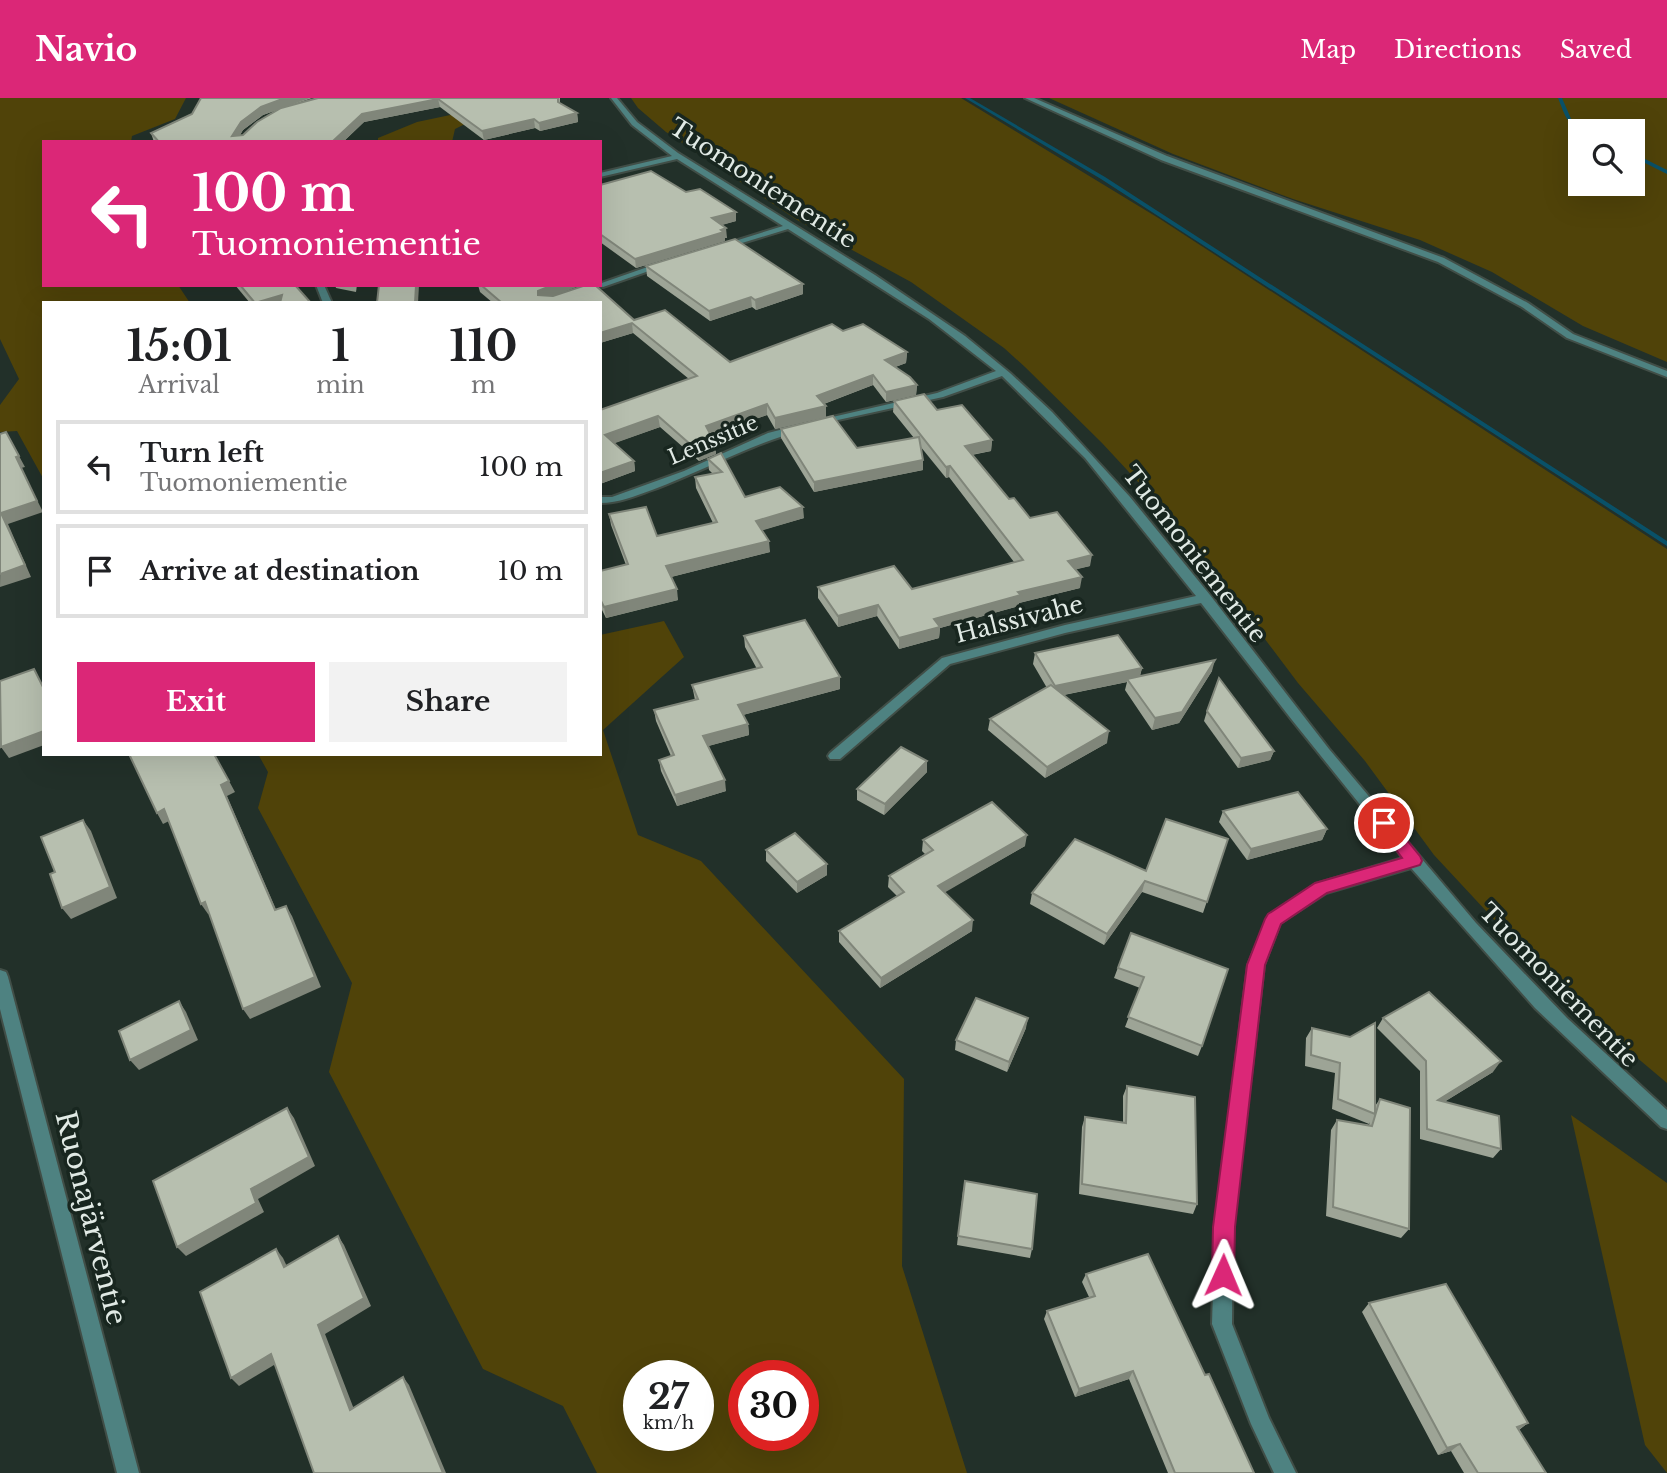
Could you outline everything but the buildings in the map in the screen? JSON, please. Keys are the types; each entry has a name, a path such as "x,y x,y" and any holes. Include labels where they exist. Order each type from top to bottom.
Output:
{"street":[{"name":"Tuomoniementie","path":"614,98 622,111 678,156 941,322 1003,372 1081,448 1131,503 1269,682 1414,861 1504,964 1616,1075 1667,1121"},
{"path":"1028,98 1164,158 1441,260 1525,305 1570,336 1667,374"},
{"path":"602,175 678,156"},
{"path":"713,250 787,227"},
{"path":"602,284 678,260"},
{"path":"586,289 592,287"},
{"name":"Lenssitie","path":"602,500 613,500 688,474 772,435 940,396 1003,372"},
{"name":"Halssivahe","path":"835,756 946,661 1065,629 1206,598"},
{"path":"1285,1473 1261,1424 1223,1324 1224,1227 1256,965 1274,919 1321,888 1414,861"},
{"name":"Ruonajärventie","path":"0,977 128,1473"}],"shaded area":[{"path":"0,98 186,98 175,119 132,136 131,140 42,140 42,287 179,287 189,301 42,301 42,476 17,431 0,432 0,405 19,379 0,339"},
{"path":"631,98 961,98 1160,219 1667,549 1667,1083 1610,1035 1514,941 1434,855 1365,761 1298,683 1154,499 1025,367 1004,348 911,282 797,220 666,132 638,108"},
{"path":"1049,98 1667,98 1667,362 1583,326 1492,272 1420,240 1293,199 1173,154"},
{"path":"474,110 489,112 455,129 452,140 378,140 417,122"},
{"path":"664,621 684,657 603,730 638,835 701,861 904,1079 902,1266 967,1473 597,1473 563,1406 483,1369 329,1072 352,983 258,808 268,772 259,756 602,756 602,635"},
{"path":"1571,1115 1667,1183 1667,1473 1645,1445"}],"waterway":[{"path":"967,98 1103,178 1667,544"},
{"path":"1560,98 1569,119"},
{"path":"1645,161 1667,172"}],"route":[{"path":"1223,1275 1224,1227 1256,965 1274,919 1321,888 1414,861 1384,823"}]}
